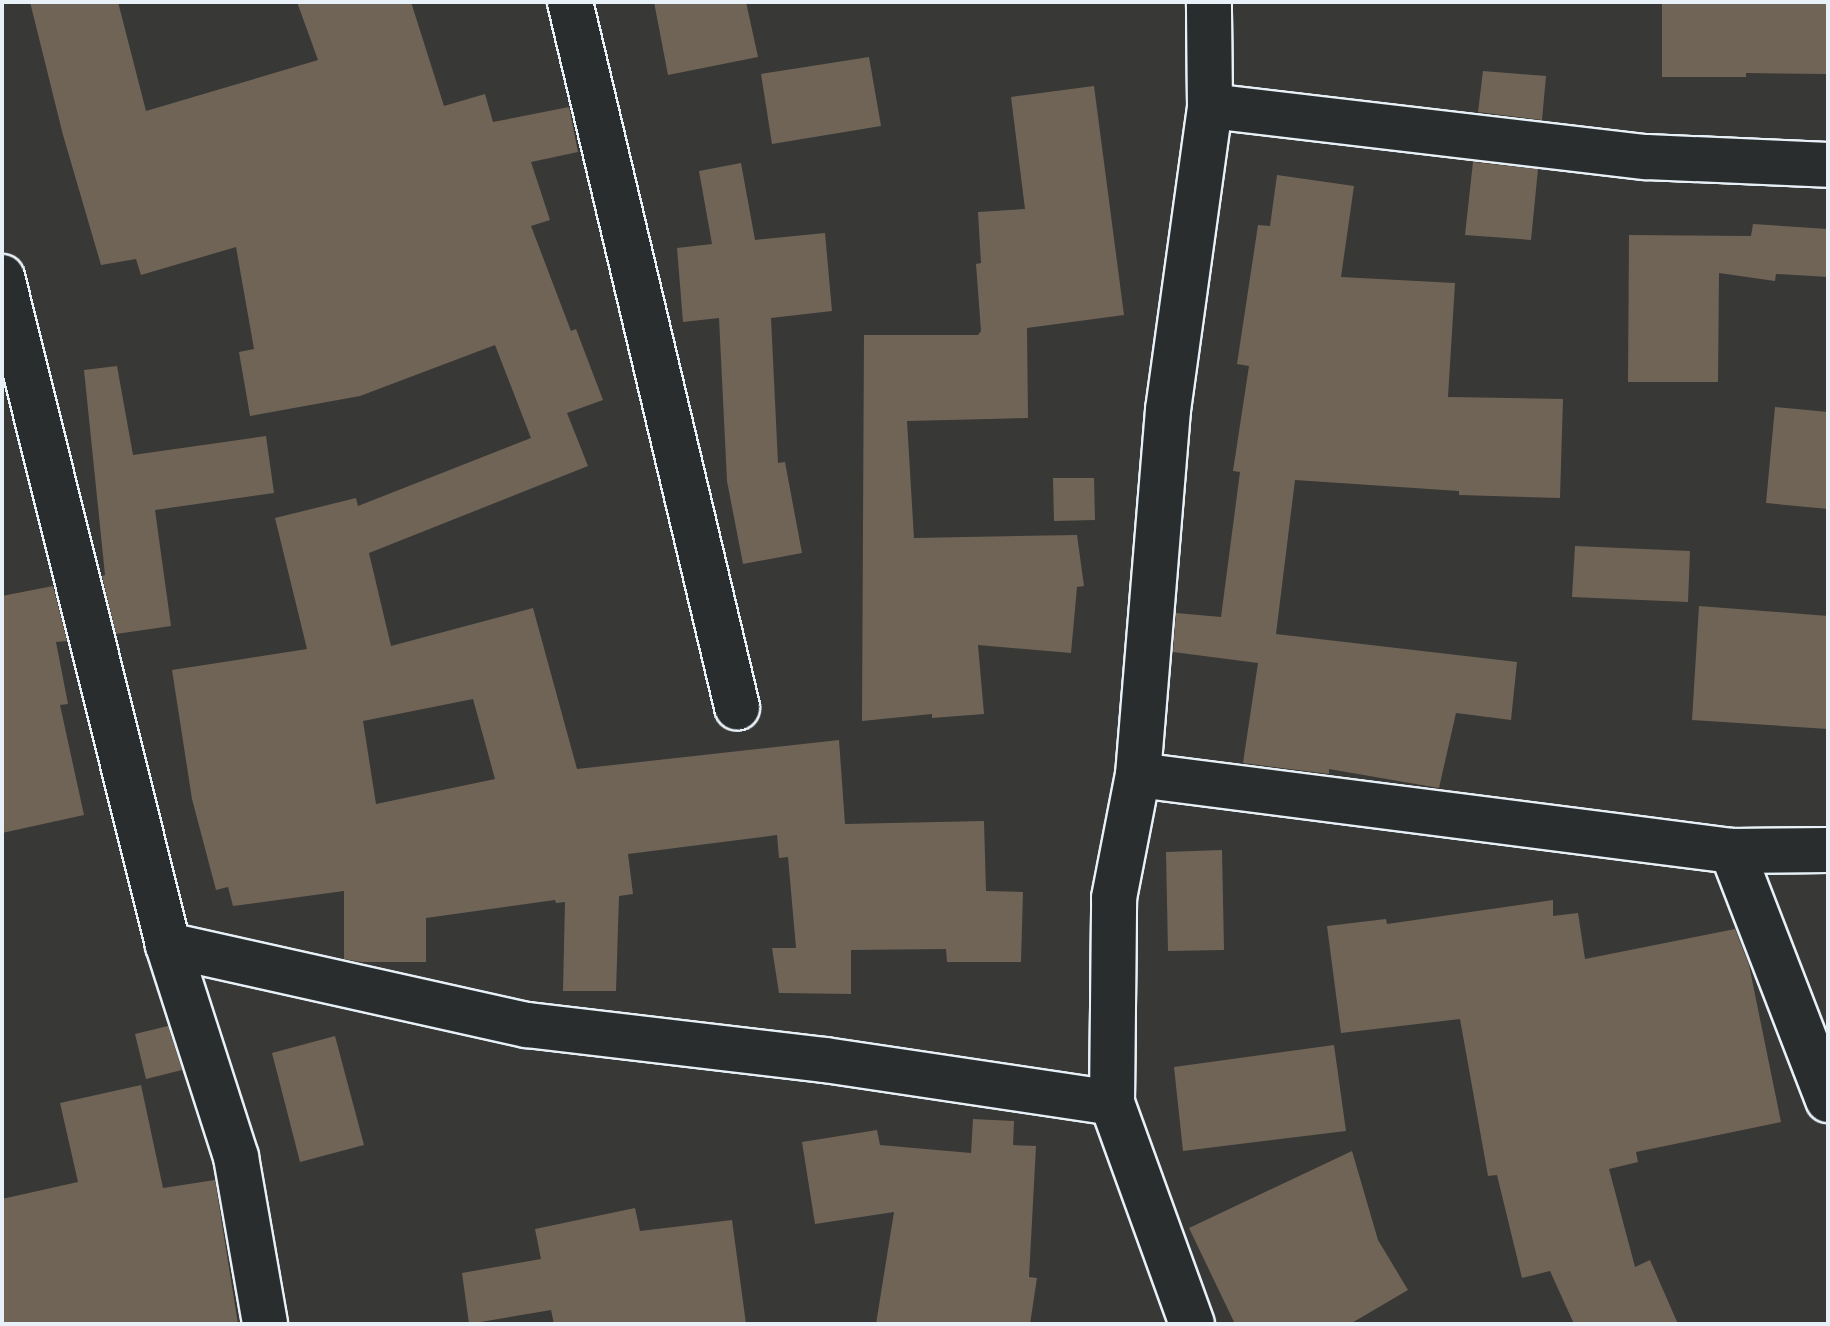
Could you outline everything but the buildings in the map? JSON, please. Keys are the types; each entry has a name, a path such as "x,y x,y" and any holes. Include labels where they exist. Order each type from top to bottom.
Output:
{"street":[{"path":"570,2 737,707"},
{"path":"1192,1324 1112,1103 1114,898 1138,775 1168,410 1210,106 1209,2"},
{"path":"1210,106 1647,157 1828,165"},
{"path":"2,277 168,945 236,1157 265,1324"},
{"path":"1138,775 1732,851 1828,850"},
{"path":"1732,851 1828,1100"},
{"path":"168,945 527,1025 825,1060 1112,1103"}]}
